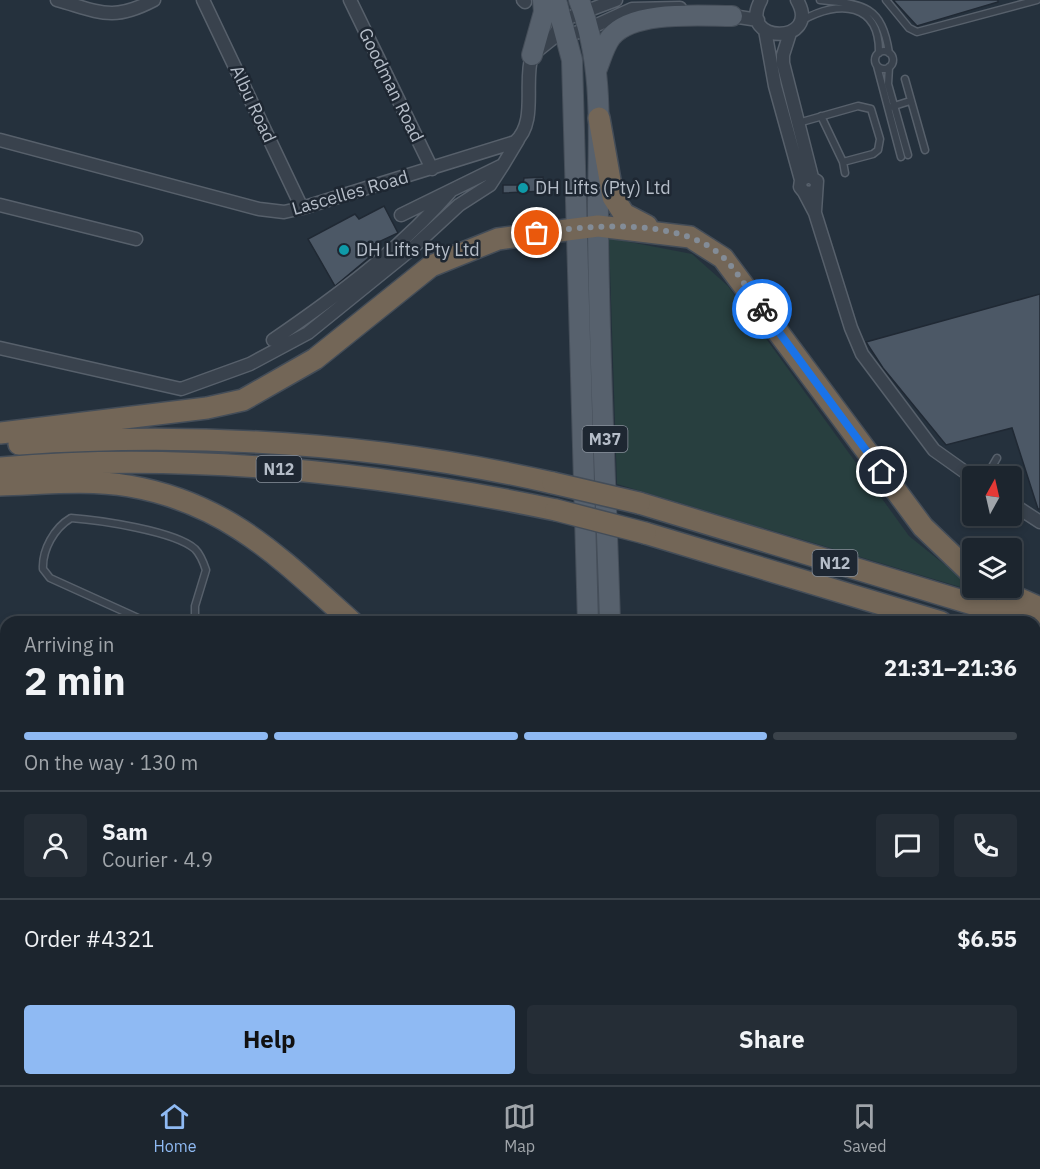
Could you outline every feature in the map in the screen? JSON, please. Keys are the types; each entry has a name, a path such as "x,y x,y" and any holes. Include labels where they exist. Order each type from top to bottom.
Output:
{"highway":[{"path":"599,118 610,185 618,207 636,221 667,233 699,241 723,258 923,527 962,564"},
{"path":"0,433 207,408 243,400 315,359 431,266 498,239 598,226 667,233"},
{"name":"N12","path":"0,445 181,438 306,444 483,468 639,503 1011,616"},
{"name":"N12","path":"0,468 165,462 299,470 423,484 556,510 645,533 921,616"},
{"path":"0,485 127,486 174,496 213,512 248,533 345,616"},
{"path":"1018,598 1040,608"}],"main road":[{"name":"M37","path":"556,0 561,31 572,60 588,616"},
{"path":"530,1 544,12 532,56"},
{"name":"M37","path":"583,14 596,71 599,118 598,226 610,616"},
{"path":"596,71 606,44 613,35 632,23 666,17 732,16"}],"street":[{"path":"57,0 109,14 132,11 154,0"},
{"name":"Albu Road","path":"203,0 302,208"},
{"name":"Goodman Road","path":"350,0 432,170"},
{"path":"0,348 181,389 250,364 308,333 408,252 459,205 490,185 519,139 527,120 532,56 583,14 616,0"},
{"path":"761,0 758,9 771,69 861,354 934,450 962,470"},
{"path":"797,0 801,8 800,22 790,33 783,63 808,185"},
{"path":"583,14 649,7 705,10 762,25 777,35 790,33"},
{"name":"Lascelles Road","path":"0,141 260,209 284,212 432,170 506,147 519,139"},
{"path":"401,215 503,165"},
{"path":"273,340 345,290 419,228 450,192"},
{"path":"0,205 136,239"},
{"path":"1022,510 1040,522"}],"lane":[{"path":"820,0 852,3 870,9 881,22 892,61 889,67 888,84 891,107"},
{"path":"886,0 909,28 917,32 1037,0"},
{"path":"800,22 824,8 852,8 868,13 874,24 879,53 875,60 905,156"},
{"path":"879,53 889,53"},
{"path":"877,66 884,69 889,67"},
{"path":"904,79 925,150"},
{"path":"891,107 910,101"},
{"path":"797,123 858,106 871,109 880,140 878,150 873,154 843,162"},
{"path":"821,116 843,162 845,173"},
{"path":"992,466 997,458"},
{"path":"134,616 50,578 43,569 43,555 56,531 67,520 71,518 102,520 164,536 195,549 206,570 195,606 195,616"}],"green space":[{"path":"609,238 692,254 728,286 909,536 962,579 962,588 617,484"}],"building":[{"path":"893,0 998,0 998,2 917,26"},
{"name":"DH Lifts (Pty) Ltd","path":"543,177 545,191 503,193 503,185 523,185 524,178"},
{"name":"DH Lifts Pty Ltd","path":"384,206 398,233 372,245 376,252 335,286 308,239 355,214 359,219"},
{"path":"1040,294 1040,509 1038,509 1012,428 946,445 883,368 866,342"}],"way so far":[{"path":"537,233 598,226 655,231 690,237 708,246 723,258 762,309"}],"place":[{"name":"DH Lifts (Pty) Ltd","path":"523,188"},
{"name":"DH Lifts Pty Ltd","path":"344,250"}],"route":[{"path":"762,309 882,472"}]}
